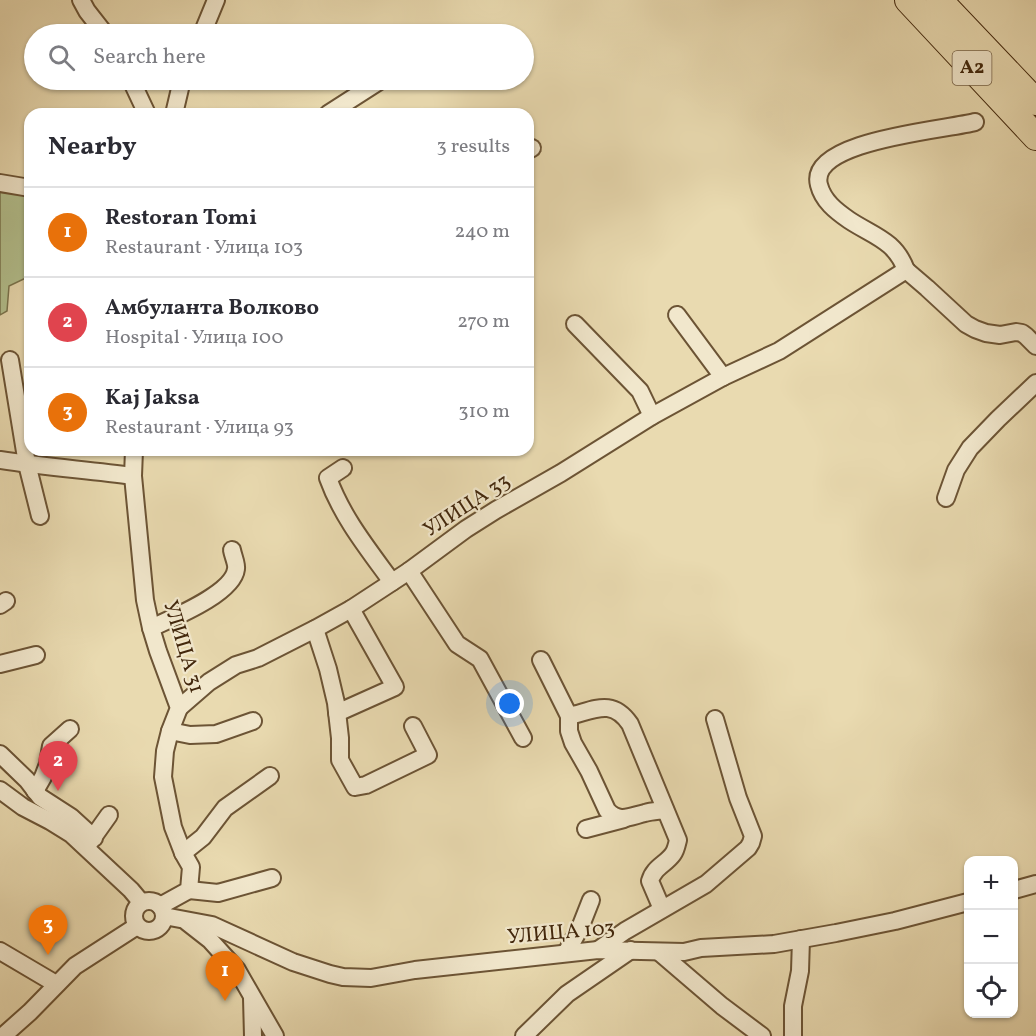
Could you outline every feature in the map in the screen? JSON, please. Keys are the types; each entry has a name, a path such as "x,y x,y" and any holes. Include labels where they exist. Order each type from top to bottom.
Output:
{"highway":[{"name":"A2","path":"908,0 1036,137"},
{"name":"A2","path":"939,0 1036,102"}],"street":[{"path":"81,0 98,24"},
{"path":"206,24 216,0"},
{"path":"136,90 144,108"},
{"path":"175,108 180,90"},
{"path":"337,108 365,90"},
{"path":"975,122 895,137 854,148 823,167 818,183 827,201 844,217 891,246 902,259 906,270 966,324 986,333 1000,335 1022,333 1036,346"},
{"path":"0,183 24,187"},
{"name":"УЛИЦА 33","path":"179,708 209,682 236,665 258,658 351,609 409,571 466,529 652,416 723,377 779,351 906,270"},
{"path":"677,315 723,377"},
{"path":"575,324 640,391 652,416"},
{"path":"10,360 24,446"},
{"path":"946,498 956,470 970,448 1036,383"},
{"path":"26,456 40,516"},
{"name":"УЛИЦА 31","path":"134,456 133,476 145,600 151,628 179,708 165,751 163,777 173,827 191,867 189,890"},
{"path":"0,460 133,476"},
{"path":"343,468 328,478 333,494 350,525 392,582"},
{"path":"151,628 206,602 230,582 236,568 232,550"},
{"path":"409,571 458,644 480,659 524,738"},
{"path":"337,713 395,687 351,609"},
{"path":"315,629 328,669 337,713 340,760 355,787 366,785 428,755 413,726"},
{"path":"0,664 36,655"},
{"path":"541,660 569,716 569,731 573,743 607,810 624,819"},
{"path":"569,716 605,707 614,708 624,714 630,724 678,840 673,855 652,873 650,881 662,909"},
{"path":"598,950 625,931 706,884 751,843 753,836 738,798 715,719"},
{"path":"170,731 190,735 216,734 253,721"},
{"path":"35,791 48,764 51,746 70,729"},
{"path":"0,754 45,801 71,817 90,843 141,902"},
{"path":"183,853 203,837 225,808 270,776"},
{"path":"0,790 23,807 90,843"},
{"path":"586,829 665,810"},
{"path":"90,843 110,815"},
{"path":"162,911 151,901 141,902 133,916 137,926 152,931 160,925 162,911 189,890 218,893 272,878"},
{"path":"1018,889 1036,884"},
{"path":"566,953 580,928 591,900"},
{"name":"УЛИЦА 103","path":"162,911 184,920 212,925 293,962 343,977 371,978 415,970 598,950 684,952 701,948 774,944 895,921 964,903"},
{"path":"184,920 210,940 237,970 275,1036"},
{"path":"3,1036 75,966 137,926"},
{"path":"793,1036 793,1006 800,970 801,939"},
{"path":"524,1036 567,994 631,950"},
{"path":"0,951 56,984"},
{"path":"660,952 722,1006 762,1036"},
{"path":"252,997 253,1036"}],"green space":[{"path":"0,181 24,189 24,279 9,286 7,311 0,315"}],"place":[{"name":"Амбуланта Волково","path":"58,791"},
{"name":"Kaj Jaksa","path":"48,955"},
{"name":"Restoran Tomi","path":"225,1001"}]}
